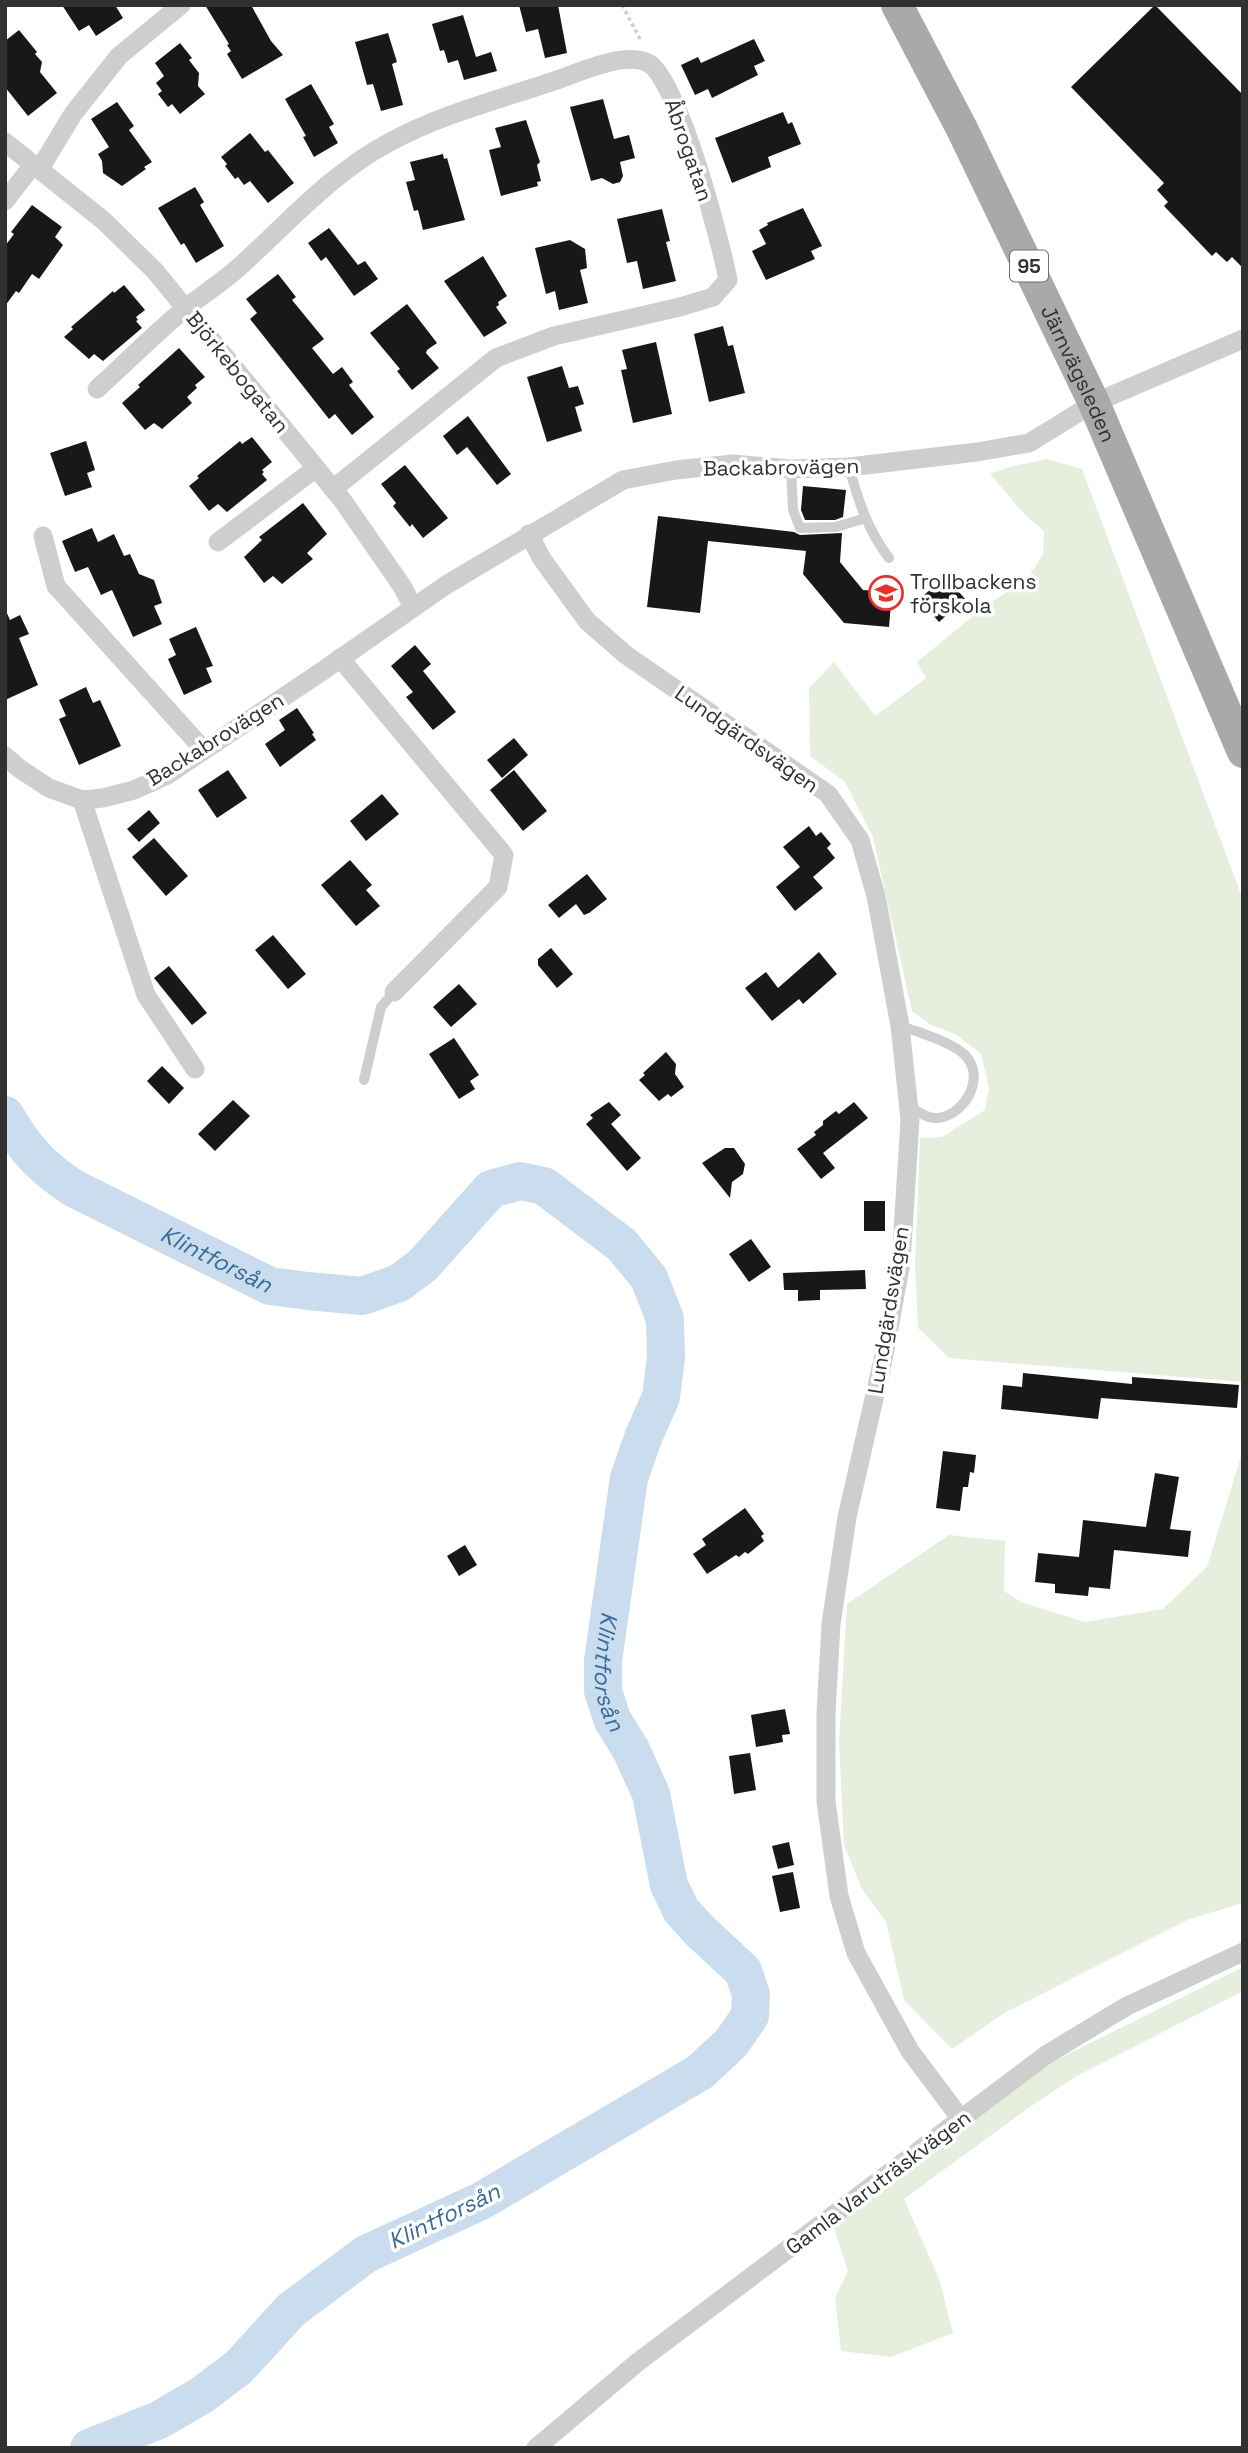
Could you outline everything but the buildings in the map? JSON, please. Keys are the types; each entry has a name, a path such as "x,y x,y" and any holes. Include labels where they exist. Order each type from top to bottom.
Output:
{"main road":[{"name":"Järnvägsleden","path":"897,5 962,129 1094,403 1243,752"}],"street":[{"path":"5,201 36,167 73,114 119,56 181,5"},
{"path":"97,389 186,308 238,268 341,173 388,143 432,122 575,74 631,57 650,63"},
{"name":"Åbrogatan","path":"333,489 496,358 554,336 713,297 728,280 719,238 679,113 663,79 650,63"},
{"name":"Björkebogatan","path":"5,142 104,221 155,271 333,489 395,576 413,607"},
{"name":"Backabrovägen","path":"5,756 49,788 82,800 103,799 134,790 167,775 413,607 529,534 623,480 676,470 732,464 791,469 849,467 1029,443 1094,403 1243,340"},
{"path":"218,542 316,468"},
{"name":"Lundgärdsvägen","path":"529,534 542,559 587,621 626,655 828,794 860,839 876,896 900,1026 909,1120 901,1262 884,1355 847,1517 831,1624 826,1713 826,1801 839,1896 856,1953 910,2051 961,2119"},
{"path":"43,536 55,586 203,749"},
{"path":"340,658 504,855 498,887 394,992"},
{"path":"82,800 146,995 195,1069"},
{"name":"Gamla Varuträskvägen","path":"536,2448 638,2362 1046,2055 1127,2006 1243,1952"}],"lane":[{"path":"849,467 858,502 877,543 889,558"},
{"path":"791,469 793,510 800,528 836,527 866,518"},
{"path":"364,1080 381,1007 394,992"},
{"path":"900,1026 950,1044 966,1056 975,1073 973,1088 952,1114 936,1118 920,1114 908,1105"}],"path":[{"path":"622,5 650,63"}],"green space":[{"path":"1047,459 1082,469 1243,900 1243,1382 949,1358 918,1328 915,1264 920,1138 942,1137 985,1110 989,1088 981,1054 955,1034 931,1025 912,1011 873,837 845,782 810,756 809,688 834,662 875,716 926,678 917,662 973,616 1030,575 1043,554 1044,531 1025,515 990,474"},
{"path":"1243,1450 1243,1903 1187,1920 1006,2012 952,2049 904,2000 886,1922 862,1889 844,1845 839,1742 847,1604 949,1535 1005,1541 1004,1591 1021,1602 1085,1622 1163,1609 1207,1567"},
{"path":"1243,1967 1243,1991 1075,2077 904,2199 940,2281 953,2333 891,2357 841,2351 835,2298 848,2271 833,2225 1048,2064"}],"waterway":[{"name":"Klintforsån","path":"5,1115 34,1156 73,1188 270,1286 362,1296 399,1283 423,1265 491,1189 520,1181 544,1186 622,1245 649,1278 665,1319 666,1358 661,1397 629,1478 603,1661 603,1691 612,1719 631,1750 651,1794 669,1885 681,1910 743,1971 751,1994 750,2016 731,2043 700,2072 481,2201 366,2254 291,2310 239,2367 202,2395 159,2420 89,2448"}],"place":[{"name":"Trollbackens förskola","path":"886,593"}]}
